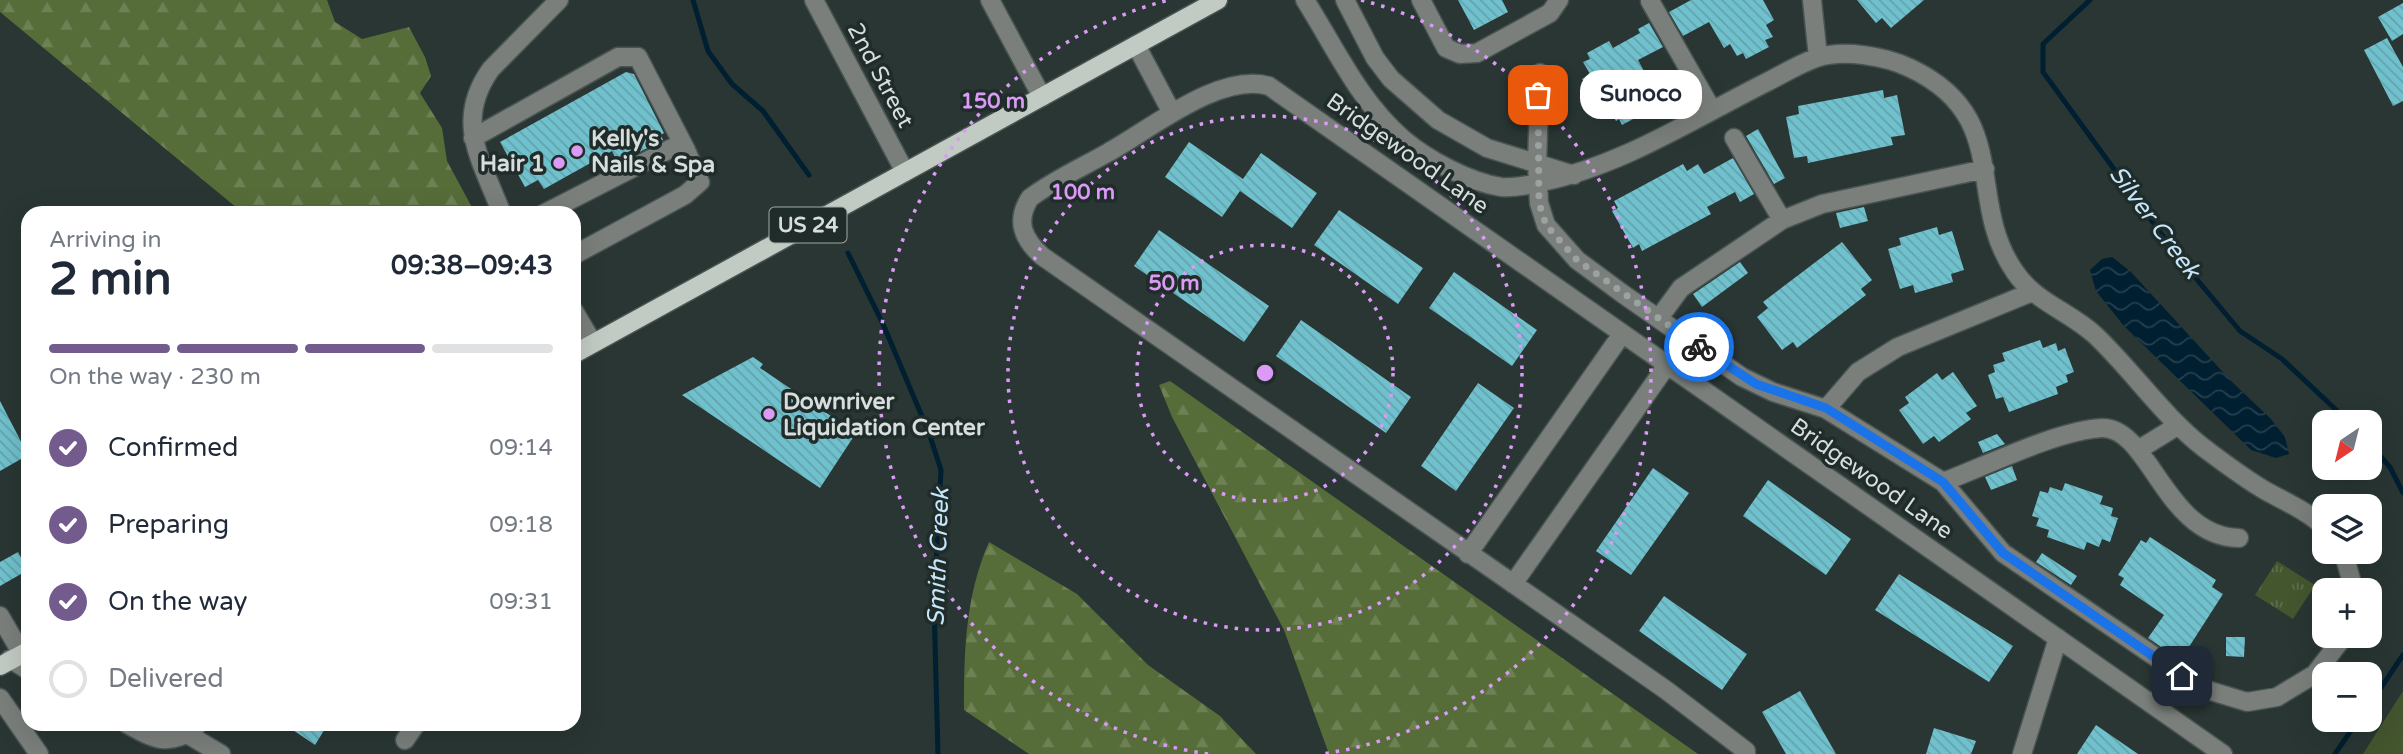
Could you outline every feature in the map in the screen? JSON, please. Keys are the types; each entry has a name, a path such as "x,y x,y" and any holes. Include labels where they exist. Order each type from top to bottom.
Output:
{"main road":[{"name":"US 24","path":"581,350 1218,0"}],"street":[{"path":"499,206 477,157 472,108 482,81 559,0"},
{"name":"2nd Street","path":"814,0 905,173"},
{"path":"990,0 1042,97"},
{"path":"1305,0 1349,76 1381,118 1405,141 1469,177 1503,187 1574,175 1630,153 1818,57 1880,59 1910,67 1930,79 1955,100 1972,124 1981,144 1999,242 2014,271 2032,292 2096,337 2178,426 2241,475 2312,517"},
{"path":"1345,0 1375,58 1409,98 1438,120 1487,148 1574,175"},
{"path":"1421,0 1446,48 1460,54 1477,53 1550,13 1559,0"},
{"path":"1812,0 1818,57"},
{"path":"1650,1 1712,110"},
{"path":"1136,45 1172,113"},
{"path":"473,138 618,57 638,57 686,149 700,182 685,195 581,251"},
{"path":"1349,76 1375,58"},
{"path":"1540,73 1537,163 1539,203 1546,225 1563,247 1659,318 1742,377 1773,392 1826,408 1943,482 2003,553 2182,676 2220,696 2247,702 2277,697 2291,691 2315,674 2335,648"},
{"name":"Bridgewood Lane","path":"1746,754 1746,751 1666,690 1032,248 1021,220 1030,198 1172,113 1242,84 1258,83 1280,92 2223,754"},
{"path":"1734,138 1782,220"},
{"path":"559,206 671,148 686,149"},
{"path":"1659,318 1681,288 1782,220 1822,204 1985,169"},
{"path":"1826,408 1858,372 1898,347 2032,292"},
{"path":"581,323 593,343"},
{"path":"1468,554 1622,334"},
{"path":"1513,584 1667,365"},
{"path":"2138,450 2178,426"},
{"path":"1943,482 2050,442 2104,428 2122,434 2138,450 2166,492 2189,518 2225,538 2239,538"},
{"path":"0,616 18,660"},
{"path":"2022,754 2058,638"},
{"path":"0,698 21,728"},
{"path":"23,731 39,754"},
{"path":"140,731 155,739 179,740 187,731"},
{"path":"192,731 221,754"},
{"path":"405,740 411,731"}],"green space":[{"path":"0,0 327,0 335,22 362,39 409,27 425,57 431,76 420,93 442,128 447,161 471,206 235,206 0,12"},
{"path":"1170,381 1698,754 1329,754 1284,630 1172,417 1159,385"},
{"path":"989,542 1077,594 1148,665 1220,716 1256,754 1029,754 964,710 966,646 971,604"},
{"path":"2277,561 2312,583 2312,590 2293,619 2255,595"},
{"path":"2403,691 2403,754 2363,754 2377,732 2382,732 2382,724"}],"water":[{"path":"2112,257 2130,271 2232,382 2271,419 2285,437 2289,454 2276,458 2251,450 2124,326 2096,291 2090,270 2102,259"}],"building":[{"path":"1458,0 1502,0 1508,12 1474,30"},
{"path":"1691,0 1763,0 1774,20 1766,25 1773,37 1765,40 1769,47 1746,59 1743,53 1737,56 1730,44 1724,48 1709,22 1683,36 1669,12"},
{"path":"1857,0 1924,0 1891,28 1882,18 1876,23"},
{"path":"2403,3 2403,34 2392,41 2378,17"},
{"path":"1649,23 1663,47 1638,60 1652,86 1645,90 1651,101 1644,105 1648,111 1622,125 1619,119 1616,121 1609,109 1602,113 1582,79 1590,74 1583,62 1590,59 1587,53 1609,41 1613,48 1640,33 1638,29"},
{"path":"2387,38 2403,67 2403,101 2393,106 2364,50"},
{"path":"626,72 634,74 664,133 661,135 663,140 618,163 612,151 544,189 538,180 525,187 500,142"},
{"path":"1883,90 1884,98 1897,95 1905,135 1891,137 1893,145 1808,163 1807,156 1794,158 1786,117 1799,114 1798,106"},
{"path":"1758,129 1785,178 1774,184 1746,136"},
{"path":"1189,142 1243,179 1261,153 1317,193 1292,228 1240,191 1222,217 1165,177"},
{"path":"1733,158 1754,194 1740,202 1735,192 1707,207 1711,214 1642,251 1639,244 1633,248 1612,211 1618,208 1614,201 1683,164 1687,171 1698,164 1704,174"},
{"path":"1864,207 1868,221 1840,228 1836,213"},
{"path":"1339,210 1423,268 1398,304 1314,245"},
{"path":"1937,227 1939,235 1952,231 1964,270 1951,274 1953,282 1915,293 1913,285 1900,289 1888,249 1901,245 1899,238"},
{"path":"1159,230 1269,306 1244,342 1134,266"},
{"path":"1842,242 1872,280 1861,289 1866,295 1797,348 1793,342 1782,350 1757,317 1768,308 1763,302"},
{"path":"1740,262 1748,273 1702,307 1693,294"},
{"path":"1454,272 1537,330 1512,366 1429,308"},
{"path":"1301,320 1411,397 1386,433 1276,356"},
{"path":"2040,340 2043,348 2056,343 2058,351 2065,348 2074,372 2066,375 2068,382 2056,387 2058,394 2009,412 2003,397 1996,399 1988,375 1995,372 1993,365 2005,361 2002,353"},
{"name":"Downriver Liquidation Center","path":"753,357 763,364 760,368 856,433 820,488 682,395"},
{"path":"1953,372 1977,406 1966,413 1971,419 1939,442 1934,436 1923,444 1899,410 1909,403 1905,397 1937,373 1942,380"},
{"path":"1478,383 1514,408 1456,491 1421,466"},
{"path":"0,401 21,442 21,459 0,471"},
{"path":"1997,434 2005,444 1983,453 1978,442"},
{"path":"2012,466 2017,480 1991,490 1985,477"},
{"path":"1653,468 1689,493 1631,575 1596,551"},
{"path":"1768,480 1851,539 1826,575 1743,516"},
{"path":"2065,483 2103,496 2100,504 2113,508 2111,516 2118,518 2110,542 2102,539 2099,547 2087,542 2084,550 2047,537 2049,530 2036,526 2039,518 2032,516 2040,491 2048,493 2050,487 2062,491"},
{"path":"2150,537 2216,580 2212,587 2223,594 2187,650 2190,652 2183,662 2148,638 2164,615 2120,585 2124,578 2118,575 2141,540 2146,543"},
{"path":"18,552 21,557 21,574 0,586 0,562"},
{"path":"2042,553 2077,576 2071,585 2036,562"},
{"path":"1899,574 2013,646 1989,682 1875,610"},
{"path":"1664,596 1747,654 1722,690 1639,631"},
{"path":"2226,637 2245,637 2244,657 2226,656"},
{"path":"1800,691 1836,754 1786,754 1762,712"},
{"path":"2096,725 2138,754 2077,754"},
{"path":"1934,728 1976,741 1971,754 1926,754"},
{"path":"294,731 324,731 315,745"}],"waterway":[{"name":"Smith Creek","path":"693,0 708,51 732,84 763,111 809,175"},
{"name":"Silver Creek","path":"2090,0 2043,44 2043,72 2179,258 2240,331 2282,359 2336,410"},
{"name":"Smith Creek","path":"848,253 883,324 929,433 941,470 934,604 938,754"},
{"name":"Silver Creek","path":"2382,458 2390,467 2403,493"},
{"name":"Silver Creek","path":"2382,686 2403,655"},
{"name":"Silver Creek","path":"2335,754 2350,732"}],"way so far":[{"path":"1538,95 1536,118 1539,128 1539,203 1546,225 1577,260 1699,347"}],"place":[{"name":"Sunoco","path":"1538,95"},
{"name":"Kelly's Nails & Spa","path":"577,151"},
{"name":"Hair 1","path":"559,163"},
{"name":"Downriver Liquidation Center","path":"769,414"}],"route":[{"path":"1699,347 1756,384 1826,408 1943,482 2003,553 2182,676"}]}
